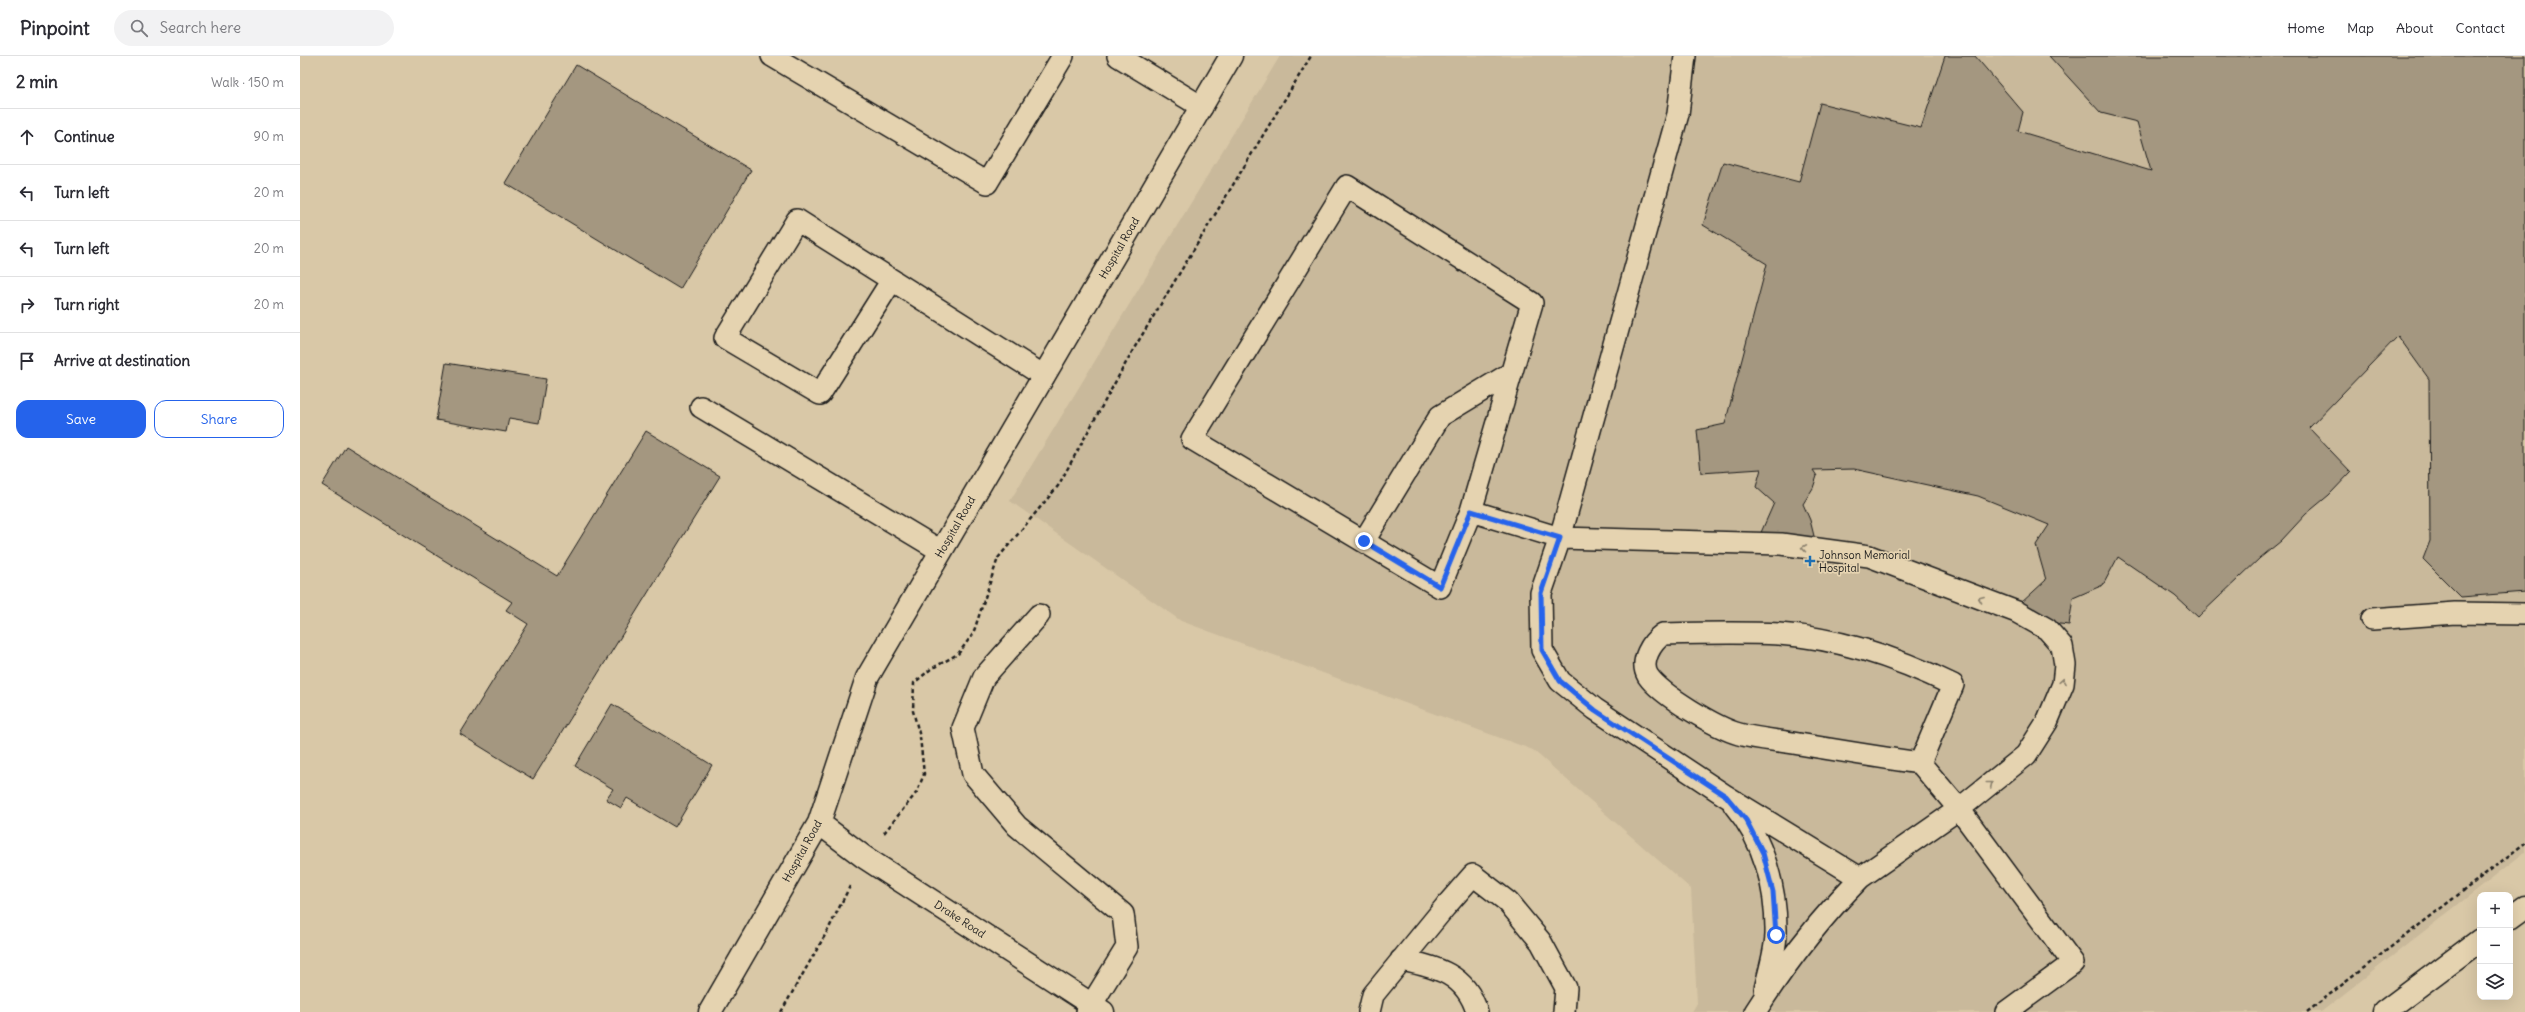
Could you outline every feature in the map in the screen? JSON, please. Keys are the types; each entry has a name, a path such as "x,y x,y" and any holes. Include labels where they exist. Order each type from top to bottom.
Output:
{"street":[{"name":"Hospital Road","path":"710,1012 819,823 867,678 1231,56"},
{"name":"Drake Road","path":"819,823 864,857 1094,1009"},
{"path":"2513,916 2525,907"},
{"path":"2384,1012 2477,942"}],"lane":[{"path":"772,56 987,183 1063,56"},
{"path":"1118,56 1202,107"},
{"path":"1685,56 1678,114 1560,538 1541,593 1542,650 1560,681 1595,710 1726,796 1860,878"},
{"path":"1346,186 1532,303 1512,373 1471,511 1440,587 1192,439 1346,186"},
{"path":"892,280 820,394 725,338 797,220 892,280 1044,376"},
{"path":"1364,541 1440,416 1512,373"},
{"path":"701,407 942,551"},
{"path":"1471,511 1560,538 1781,544 1869,556 2016,612 2047,629 2062,646 2065,665 2063,684 2047,722 2026,755 1960,809 1860,878 1828,911 1774,982 1758,1007"},
{"path":"2372,619 2455,612 2525,614"},
{"path":"1039,616 984,676 963,728 973,774 1017,826 1123,914 1127,947 1094,1009"},
{"path":"1920,763 1953,685 1912,665 1841,645 1780,634 1663,634 1654,641 1648,653 1645,664 1648,675 1663,692 1703,717 1739,734 1920,763 1960,809 2073,963 2006,1012"},
{"path":"1726,796 1746,820 1763,853 1773,892 1776,935 1758,1007"},
{"path":"1369,1012 1373,995 1473,876 1508,902 1541,942 1566,988 1564,1012"},
{"path":"1402,960 1423,964 1453,976 1472,995 1477,1012"}],"path":[{"path":"781,1012 828,930 864,857 917,792 924,774 920,737 914,711 914,683 931,669 958,654 973,634 998,558 1058,486 1133,350 1311,56"},
{"path":"2307,1012 2525,843"}],"shaded area":[{"name":"Johnson Memorial Hospital","path":"1280,56 2525,56 2525,852 2321,1012 1692,1012 1697,1003 1691,889 1533,750 1181,621 1010,501"}],"building":[{"path":"1945,56 1975,56 2023,112 2018,131 2151,171 2137,122 2101,113 2049,56 2525,56 2525,592 2461,597 2423,559 2430,541 2429,379 2398,336 2309,428 2351,472 2329,495 2306,514 2281,541 2260,558 2198,617 2175,596 2118,557 2103,585 2073,598 2069,625 2042,622 2020,604 2046,580 2036,545 2049,525 1978,496 1854,469 1813,470 1817,476 1813,488 1803,504 1810,520 1814,536 1790,540 1759,537 1774,503 1756,487 1761,469 1701,473 1697,430 1725,424 1767,264 1703,225 1723,162 1799,182 1820,103 1921,128"},
{"path":"576,65 751,170 680,289 505,183"},
{"path":"446,363 546,379 539,423 509,418 506,432 436,420"},
{"path":"646,431 720,476 533,779 460,734 528,624 506,610 512,602 322,485 346,446 557,576"},
{"path":"612,704 712,765 675,827 627,798 621,808 606,799 613,789 575,766"}],"place":[{"name":"Johnson Memorial Hospital","path":"1810,561"}],"route":[{"path":"1364,541 1440,587 1471,511 1560,538 1541,593 1542,650 1560,681 1595,710 1726,796 1746,820 1763,853 1773,892 1776,935"}]}
